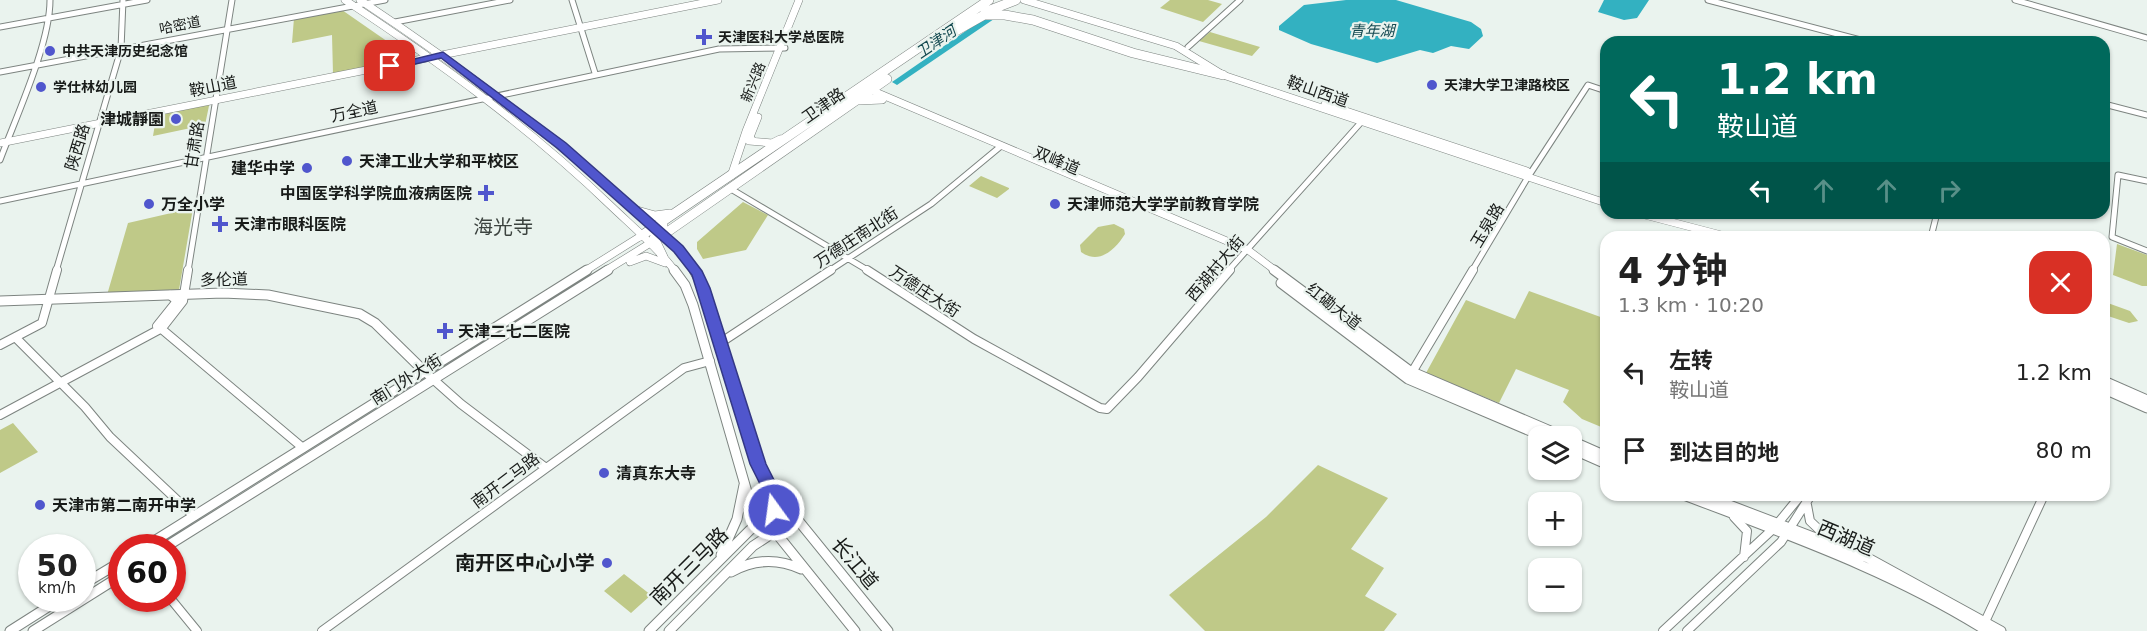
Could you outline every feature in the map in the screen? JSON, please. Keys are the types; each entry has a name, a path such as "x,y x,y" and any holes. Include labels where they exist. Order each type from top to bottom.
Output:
{"highway":[{"name":"卫津路","path":"865,90 989,0"},
{"name":"卫津路","path":"652,237 689,218 849,101 1001,0"},
{"path":"976,16 1016,0"},
{"path":"947,36 984,15 1005,15 1033,20 1133,53 1223,75"},
{"path":"849,101 885,98"},
{"name":"卫津路","path":"684,208 806,125 849,101"},
{"path":"637,211 658,216 684,208"},
{"path":"663,257 652,237 684,208"}],"main road":[{"path":"345,0 424,53 483,97 553,152 622,217 652,237 678,249"},
{"name":"鞍山道","path":"443,56 456,51 718,0"},
{"name":"鞍山道","path":"4,142 726,0"},
{"name":"新兴路","path":"743,141 782,48 799,0"},
{"path":"753,141 750,137 782,48 805,0"},
{"name":"鞍山西道","path":"1023,0 1180,48 1223,75 1364,119"},
{"name":"鞍山西道","path":"1035,0 1078,11 1188,47 1226,70 1530,179 1549,181"},
{"path":"362,2 433,48 561,146 637,211 652,237"},
{"path":"433,48 444,52 456,51"},
{"path":"456,65 454,58 466,52"},
{"path":"424,53 443,56"},
{"name":"双峰道","path":"865,90 1246,253"},
{"path":"731,176 743,141 772,143 806,125"},
{"path":"1549,181 1600,195"},
{"path":"1549,181 1600,201"},
{"path":"622,217 631,234 623,248"},
{"path":"689,218 674,237 678,249 701,280 758,464 785,507 791,521"},
{"path":"1660,219 1706,231"},
{"path":"1675,219 1718,231"},
{"name":"南门外大街","path":"165,534 623,248 652,237"},
{"name":"南门外大街","path":"186,534 633,255 652,237"},
{"name":"红磡大道","path":"1246,253 1382,361 1413,372"},
{"name":"红磡大道","path":"1246,253 1394,361 1413,372"},
{"path":"552,305 579,293 638,258 653,257 671,266"},
{"path":"663,257 685,285 693,305 745,482 769,523 804,570 855,631"},
{"name":"多伦道","path":"0,301 260,294 354,312 375,323 425,372"},
{"path":"1413,372 1528,429"},
{"path":"1413,372 1539,426"},
{"path":"2110,384 2147,400"},
{"path":"2110,392 2147,408"},
{"path":"1582,445 1600,453"},
{"path":"1582,453 1600,461"},
{"path":"715,565 734,528 745,482"},
{"path":"769,523 774,505 771,488"},
{"name":"西湖道","path":"1699,501 1727,512 1776,526"},
{"name":"西湖道","path":"1717,501 1776,526 1868,558 1985,627"},
{"name":"南开三马路","path":"669,631 750,549 769,523 785,507"},
{"name":"南开三马路","path":"649,631 740,540 769,523 791,521"},
{"name":"长江道","path":"791,521 806,533 888,631"},
{"name":"西湖道","path":"1790,531 1905,584 1985,627 2001,631"},
{"path":"719,579 745,564 759,561 789,563 804,570"},
{"path":"33,631 108,584"},
{"path":"10,631 40,612"}],"street":[{"path":"0,160 4,142 35,65 50,18 50,0"},
{"path":"0,27 124,2 147,0"},
{"name":"甘肃路","path":"184,295 232,0"},
{"name":"哈密道","path":"0,72 353,6 362,2 385,0"},
{"path":"394,22 510,0"},
{"path":"572,0 595,73"},
{"path":"1188,47 1240,0"},
{"path":"1708,0 1845,36"},
{"path":"2015,0 2147,38"},
{"name":"陕西路","path":"0,345 42,323 80,184 121,49 124,2"},
{"name":"万全道","path":"0,201 595,73 719,49 782,48"},
{"name":"玉泉路","path":"1413,372 1530,179 1590,86 1600,89"},
{"path":"2110,106 2147,115"},
{"name":"西湖村大街","path":"1107,409 1138,378 1289,200 1337,152 1364,119"},
{"name":"万德庄南北街","path":"720,343 931,204 999,147"},
{"path":"2147,181 2118,175 2112,237 2147,251"},
{"name":"万德庄大街","path":"731,189 849,258 974,339 1100,408 1107,409"},
{"path":"0,415 160,327 183,301 184,295"},
{"path":"160,327 177,301 176,298 170,296"},
{"path":"160,327 303,448"},
{"path":"16,338 110,437 194,516"},
{"name":"南开二马路","path":"322,631 415,566 684,368 710,361"},
{"path":"425,372 432,380 546,468"},
{"path":"0,410 59,381"},
{"path":"1663,631 1803,501"},
{"path":"1687,631 1790,531 1805,501"},
{"path":"1807,501 1806,513 1812,525 1841,547"},
{"path":"1985,627 2041,501"},
{"path":"1727,512 1738,519 1747,531 1744,557"},
{"path":"181,612 197,631"}],"green space":[{"path":"1170,0 1208,0 1222,4 1203,22 1160,8"},
{"path":"342,10 404,53 406,58 367,68 368,51 366,68 333,74 332,35 292,43 294,18"},
{"path":"1210,32 1260,47 1252,56 1199,41"},
{"path":"210,101 205,125 153,136 157,112"},
{"path":"981,176 1009,189 997,198 969,186"},
{"path":"743,202 768,215 746,250 703,259 697,249 697,242"},
{"path":"193,208 179,290 107,295 128,223"},
{"path":"1114,224 1124,229 1125,234 1111,250 1094,257 1081,252 1080,245 1098,227"},
{"path":"2117,244 2147,255 2147,286 2113,275"},
{"path":"1529,291 1600,317 1600,426 1582,419 1563,402 1569,390 1516,369 1499,403 1426,373 1466,300 1515,319"},
{"path":"2110,304 2130,311 2138,321 2129,323 2110,317"},
{"path":"13,423 38,452 0,473 0,430"},
{"path":"1318,465 1388,498 1351,549 1384,568 1365,596 1397,614 1384,631 1205,631 1169,595 1266,517"},
{"path":"624,574 651,595 631,613 604,591"}],"water":[{"name":"青年湖","path":"1346,0 1396,0 1471,22 1481,29 1483,36 1469,49 1451,46 1433,53 1420,50 1377,63 1311,44 1279,30 1279,26 1304,5"},
{"path":"1604,0 1649,0 1637,18 1624,20 1598,12"},
{"path":"986,17 994,19 897,85 892,82"}],"place":[{"name":"天津医科大学总医院","path":"704,37"},
{"name":"中共天津历史纪念馆","path":"50,51"},
{"name":"天津大学卫津路校区","path":"1432,85"},
{"name":"学仕林幼儿园","path":"41,87"},
{"name":"津城靜園","path":"176,119"},
{"name":"天津工业大学和平校区","path":"347,161"},
{"name":"建华中学","path":"307,168"},
{"name":"中国医学科学院血液病医院","path":"486,193"},
{"name":"万全小学","path":"149,204"},
{"name":"天津师范大学学前教育学院","path":"1055,204"},
{"name":"天津市眼科医院","path":"220,224"},
{"name":"天津二七二医院","path":"445,331"},
{"name":"清真东大寺","path":"604,473"},
{"name":"天津市第二南开中学","path":"40,505"},
{"name":"南开区中心小学","path":"607,563"}],"district":[{"name":"海光寺","path":"503,227"}],"route":[{"path":"390,66 443,55 561,146 678,249 698,274 704,288 758,464 772,492 774,510"}],"water label":[{"name":"卫津河","path":"936,42"}]}
